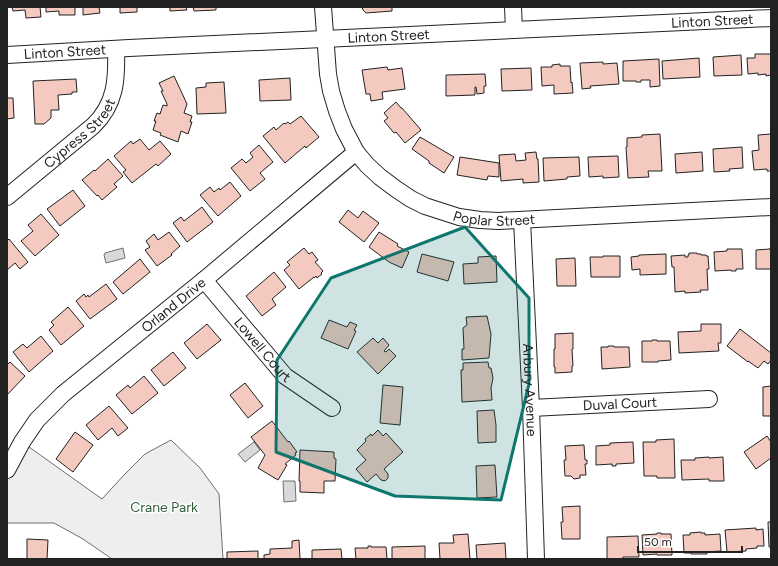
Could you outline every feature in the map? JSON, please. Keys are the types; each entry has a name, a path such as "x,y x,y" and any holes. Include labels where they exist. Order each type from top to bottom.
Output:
{"street":[{"name":"Poplar Street","path":"323,7 328,74 331,91 344,129 356,152 367,165 396,189 425,206 458,216 480,220 498,221 771,207"},
{"path":"513,7 514,30"},
{"name":"Linton Street","path":"7,55 771,18"},
{"name":"Cypress Street","path":"7,197 103,116 114,89 117,69 116,49"},
{"name":"Orland Drive","path":"7,470 22,442 37,420 63,394 204,280 356,152"},
{"name":"Arbury Avenue","path":"522,220 531,408 536,559"},
{"name":"Lowell Court","path":"204,280 285,376 332,408"},
{"name":"Duval Court","path":"531,408 709,399"}],"highlighted area":[{"path":"465,227 529,298 529,384 501,500 395,496 276,452 277,360 331,278"}],"green space":[{"name":"Crane Park","path":"171,440 200,468 219,494 223,559 112,559 83,539 54,523 7,523 7,470 22,442 102,499 145,454"}],"shaded area":[{"path":"123,248 125,258 106,263 105,253"},
{"path":"254,442 260,450 245,462 238,454"},
{"path":"283,481 295,481 296,501 284,502"}],"building":[{"path":"12,7 40,7 41,17 26,18 25,10 13,11"},
{"path":"46,7 75,7 75,15 59,15 59,11 46,12"},
{"path":"83,7 99,7 100,13 83,15"},
{"path":"120,7 137,7 137,12 120,13"},
{"path":"170,7 186,7 187,10 170,11"},
{"path":"193,7 216,7 216,10 194,11"},
{"path":"362,7 392,7 392,11 366,13"},
{"path":"755,54 771,54 771,75 758,75 758,73 748,74 747,58 755,58"},
{"path":"741,55 742,75 714,76 713,57"},
{"path":"699,58 700,77 663,79 662,61"},
{"path":"659,59 660,86 650,87 650,80 641,80 641,82 623,81 623,61"},
{"path":"603,62 603,64 617,63 619,84 590,86 591,88 582,89 580,63"},
{"path":"560,64 560,66 570,66 573,93 554,94 554,85 542,86 541,67 552,67 552,65"},
{"path":"387,67 388,70 402,68 405,89 382,92 383,99 371,101 370,94 366,94 362,70"},
{"path":"531,68 532,90 502,91 501,69"},
{"path":"485,74 486,86 484,86 484,93 477,94 475,87 475,95 446,96 446,75"},
{"path":"174,76 187,104 184,113 192,116 190,122 192,122 188,134 181,131 178,142 160,135 161,133 153,130 157,113 160,114 163,105 167,106 159,83"},
{"path":"290,78 291,100 260,101 259,80"},
{"path":"76,79 77,92 58,95 59,110 51,110 51,118 44,124 35,124 33,81"},
{"path":"224,82 226,113 197,114 196,88 206,87 206,83"},
{"path":"7,98 13,98 14,118 7,119"},
{"path":"396,102 421,130 405,143 384,121 388,118 384,113"},
{"path":"301,116 319,137 306,148 305,146 285,163 263,136 274,127 276,130 284,123 285,124 288,122 290,124"},
{"path":"660,134 662,171 648,171 649,177 628,178 626,147 627,138"},
{"path":"771,134 771,171 767,171 767,169 754,170 752,151 759,150 758,135"},
{"path":"420,137 454,157 444,173 412,149"},
{"path":"140,139 149,150 160,141 171,154 158,166 156,164 132,183 123,172 126,170 114,156 131,141 133,144"},
{"path":"259,145 273,162 260,173 265,179 250,191 231,168 242,159 246,163 253,157 250,153"},
{"path":"742,147 743,168 714,172 713,149"},
{"path":"536,152 538,159 539,182 523,183 523,179 501,181 499,155 515,154 516,161 526,160 525,153"},
{"path":"702,152 703,171 676,173 675,154"},
{"path":"618,156 619,177 589,177 588,157"},
{"path":"460,157 499,163 499,177 488,176 487,180 457,175"},
{"path":"579,157 580,176 544,181 543,158"},
{"path":"108,159 123,176 114,184 117,187 102,200 82,180"},
{"path":"230,182 241,196 218,216 200,195 210,187 214,192 219,188 220,190"},
{"path":"73,190 85,206 60,226 47,209"},
{"path":"202,207 213,222 187,242 173,223 181,217 184,221"},
{"path":"348,210 358,218 363,211 379,223 364,242 339,222"},
{"path":"41,214 59,235 35,256 21,241 33,231 28,225"},
{"path":"169,232 180,246 171,254 172,255 157,266 145,250 150,247 146,241 154,234 158,240"},
{"path":"379,232 398,244 397,246 409,252 402,268 389,262 369,247"},
{"path":"9,239 28,262 20,269 15,263 7,270 7,241"},
{"path":"304,248 309,254 312,252 318,260 315,262 323,271 317,278 316,276 314,277 299,289 284,270 290,265 287,262"},
{"path":"770,248 771,269 756,269 756,250"},
{"path":"727,249 742,249 743,269 736,269 736,271 715,271 714,252 727,251"},
{"path":"689,253 697,253 708,256 708,290 685,293 685,291 675,292 674,267 672,267 671,256 685,255 685,257 688,257"},
{"path":"422,254 454,262 448,281 417,272"},
{"path":"666,254 666,274 640,275 640,269 632,270 631,257 639,255"},
{"path":"496,256 497,282 464,284 463,264 478,263 478,257"},
{"path":"620,256 620,277 591,277 590,257"},
{"path":"575,258 576,286 557,286 556,259"},
{"path":"140,259 150,272 123,294 113,282"},
{"path":"274,272 286,287 272,299 276,305 262,316 246,296"},
{"path":"106,284 117,299 90,319 76,301 84,294 86,297 88,295 89,297"},
{"path":"68,307 84,326 61,345 49,330 54,325 51,322"},
{"path":"487,316 491,334 489,358 462,360 462,349 464,349 463,328 467,325 466,317"},
{"path":"329,320 347,327 350,322 357,325 348,349 321,338"},
{"path":"207,324 221,340 197,359 184,343"},
{"path":"701,324 721,324 721,343 718,343 719,351 679,353 678,332 701,331"},
{"path":"740,329 771,353 771,360 768,364 764,361 758,368 727,346"},
{"path":"573,333 572,372 555,373 555,334"},
{"path":"41,336 53,351 29,372 13,352 23,344 27,348"},
{"path":"373,338 378,343 383,338 389,345 384,351 386,352 389,349 396,356 378,374 357,352"},
{"path":"642,341 670,341 671,360 642,362"},
{"path":"601,347 629,347 630,367 602,369"},
{"path":"173,352 186,368 164,386 151,370"},
{"path":"10,362 25,376 7,395 7,365"},
{"path":"488,362 493,378 491,388 492,400 462,402 461,370 463,370 463,363"},
{"path":"144,376 158,393 132,414 116,395 128,385 130,388"},
{"path":"245,383 263,406 248,418 230,395"},
{"path":"383,385 403,387 400,425 380,423"},
{"path":"771,386 771,416 763,416 763,387"},
{"path":"109,406 128,428 118,436 112,428 98,440 86,425"},
{"path":"494,410 496,442 478,443 477,411"},
{"path":"272,421 297,452 295,453 296,455 285,464 287,465 278,480 258,468 265,455 251,437"},
{"path":"378,430 383,436 386,433 403,452 384,469 388,474 388,478 385,481 381,480 376,474 367,482 356,469 366,460 357,450 366,441 365,439 371,434 372,436"},
{"path":"75,432 93,445 73,472 56,459"},
{"path":"767,436 771,442 771,458 756,469 744,452"},
{"path":"674,439 675,478 644,476 643,442 656,442 656,440"},
{"path":"633,442 634,463 616,464 616,466 612,466 612,464 596,465 596,446 610,445 610,443"},
{"path":"584,445 585,460 587,460 587,464 585,464 586,475 580,475 580,478 574,479 571,476 565,476 565,446"},
{"path":"300,450 334,452 334,458 336,459 335,481 324,481 324,493 300,492"},
{"path":"723,457 724,481 709,481 709,479 682,480 681,460 695,460 695,458"},
{"path":"495,465 497,497 477,498 476,466"},
{"path":"580,506 580,539 562,539 562,507"},
{"path":"768,522 771,522 771,547 769,547"},
{"path":"756,528 756,530 763,529 764,546 746,549 746,551 727,552 725,530"},
{"path":"701,532 705,533 705,535 720,534 721,551 707,552 707,554 684,553 683,535"},
{"path":"657,533 671,534 672,555 643,555 642,535"},
{"path":"468,534 470,559 440,559 439,543 454,543 453,535"},
{"path":"638,536 639,557 607,559 607,537"},
{"path":"27,539 48,540 47,559 27,559"},
{"path":"299,540 300,559 264,559 264,555 270,554 270,549 292,548 292,541"},
{"path":"505,543 506,559 477,559 476,545"},
{"path":"368,546 386,547 387,559 356,559 355,548 368,548"},
{"path":"425,546 425,559 392,559 392,547"},
{"path":"341,549 342,559 312,559 312,550"},
{"path":"258,551 258,559 227,559 227,552"}]}
